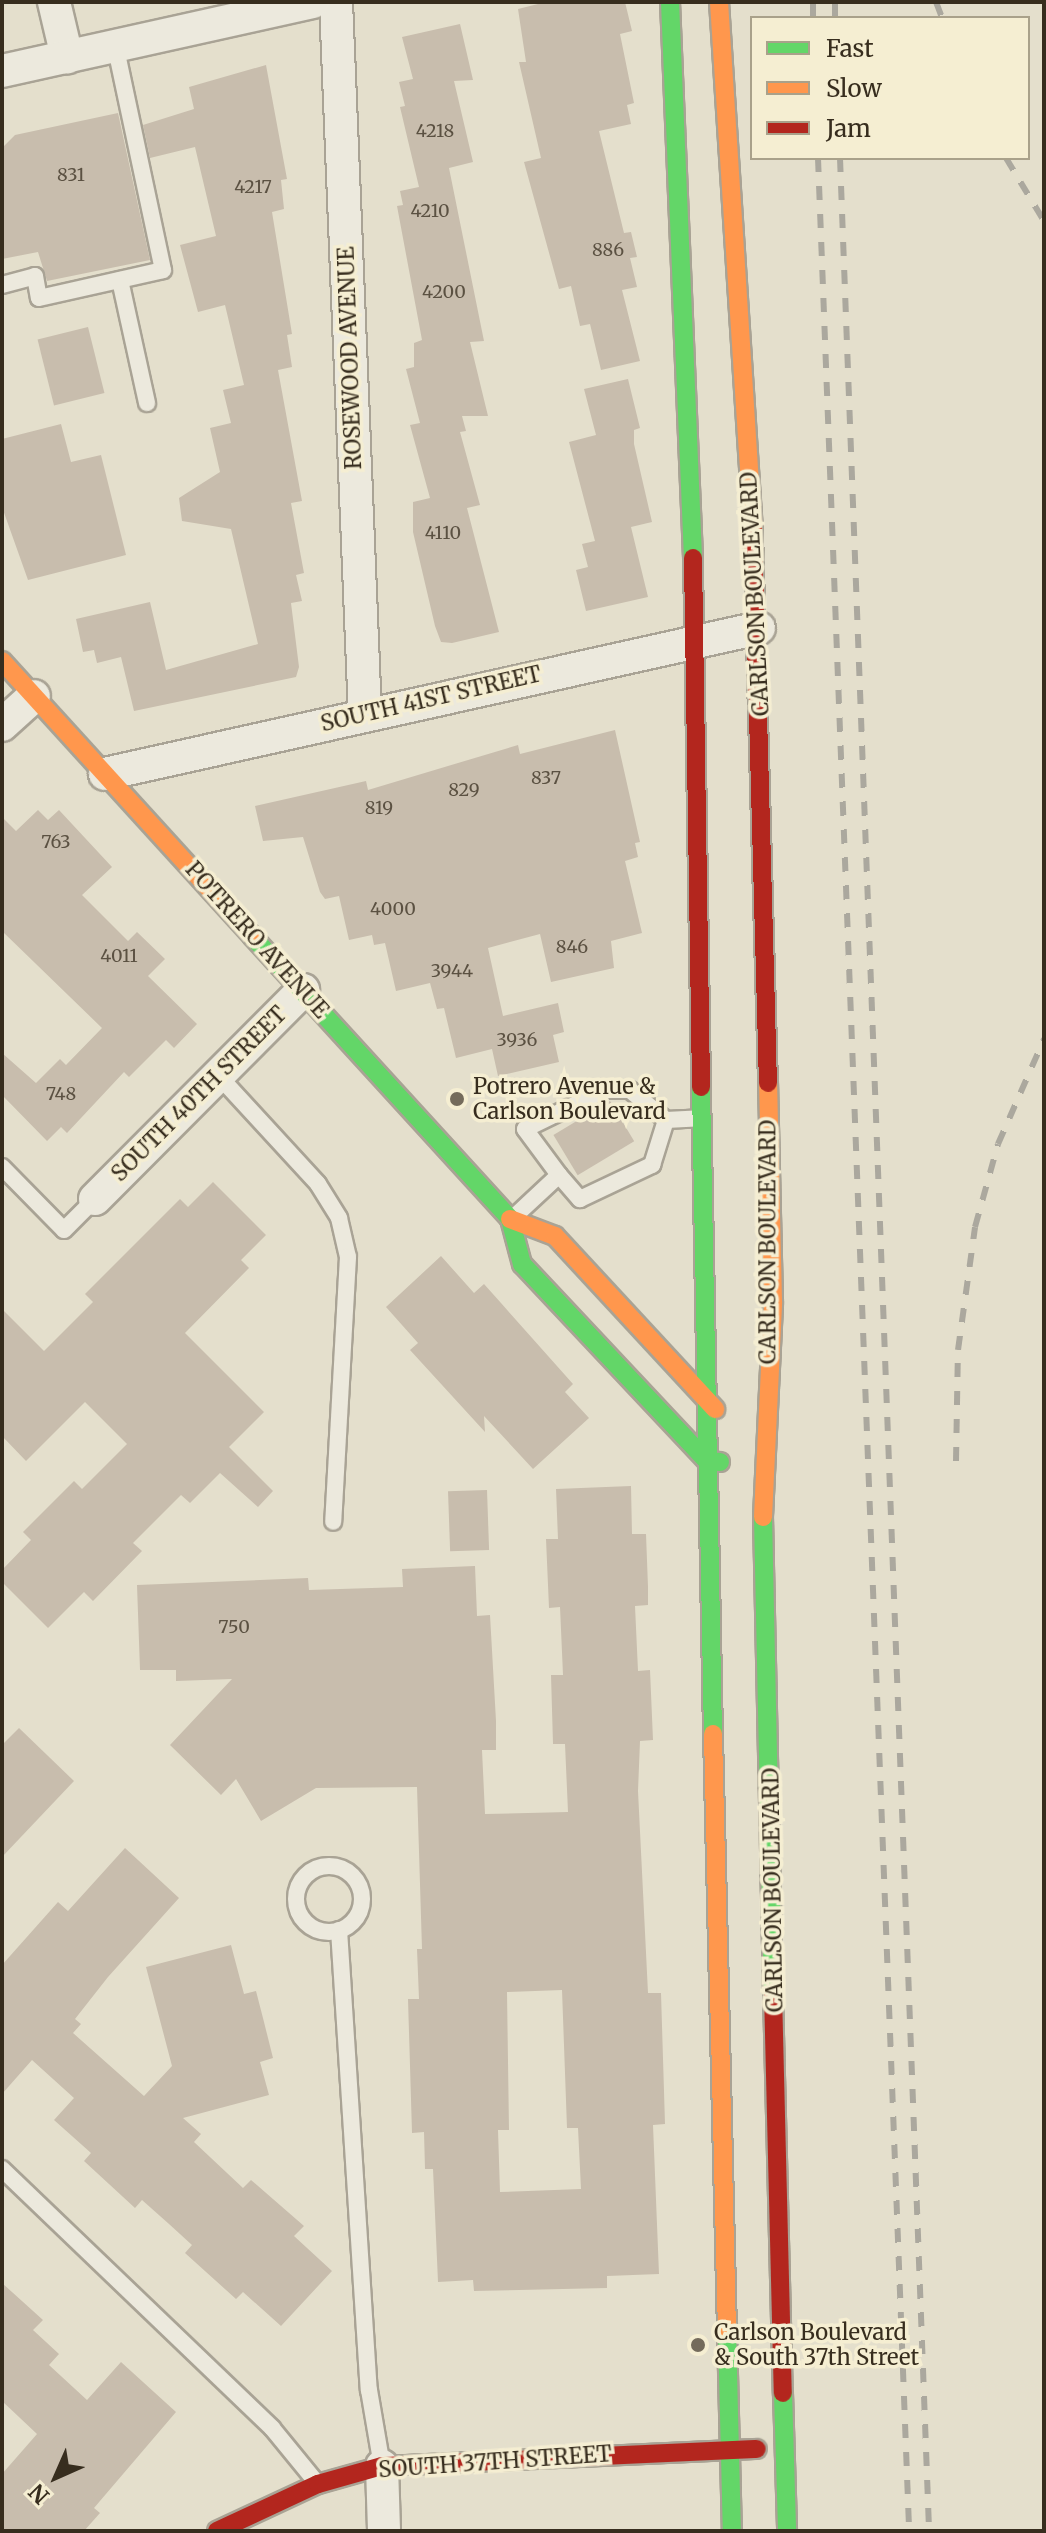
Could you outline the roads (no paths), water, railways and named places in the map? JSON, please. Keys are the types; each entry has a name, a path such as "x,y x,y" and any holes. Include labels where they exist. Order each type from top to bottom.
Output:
{"main road":[{"path":"670,2 696,640 706,1118 705,1397 732,2531"},
{"name":"CARLSON BOULEVARD","path":"719,2 759,628 773,1301 748,1466 787,2531"},
{"name":"POTRERO AVENUE","path":"2,661 510,1219 522,1264 707,1461"},
{"name":"POTRERO AVENUE","path":"510,1219 555,1236 724,1420"},
{"path":"707,1461 748,1466 743,1444"},
{"name":"SOUTH 37TH STREET","path":"217,2531 318,2484 382,2466 785,2449"}],"street":[{"path":"54,2 67,57"},
{"path":"2,71 312,2"},
{"name":"ROSEWOOD AVENUE","path":"336,2 365,714"},
{"name":"SOUTH 41ST STREET","path":"105,774 759,628"},
{"path":"2,725 34,696"},
{"name":"SOUTH 40TH STREET","path":"95,1199 303,990"},
{"path":"382,2466 384,2531"}],"lane":[{"path":"2,285 35,276 39,298 163,270 115,45"},
{"path":"120,280 147,403"},
{"path":"217,1074 318,1184 339,1218 348,1257 333,1522"},
{"path":"666,1120 652,1165 580,1199 525,1129 605,1090 630,1090 666,1120 706,1118"},
{"path":"2,1167 64,1230 95,1199"},
{"path":"510,1219 559,1175"},
{"path":"334,1866 359,1884 358,1915 339,1930 310,1927 297,1908 298,1886 314,1869 334,1866"},
{"path":"339,1930 369,2390 382,2466"},
{"path":"2,2169 272,2428 318,2484"}],"railway":[{"path":"813,2 813,16"},
{"path":"835,2 835,16"},
{"path":"936,2 941,16"},
{"path":"818,160 909,2531"},
{"path":"840,160 929,2531"},
{"path":"1007,160 1044,221"},
{"path":"956,1461 958,1350 975,1227 998,1144 1044,1039"}],"place":[{"name":"Potrero Avenue & Carlson Boulevard","path":"457,1099"},
{"name":"Carlson Boulevard & South 37th Street","path":"698,2345"}]}
